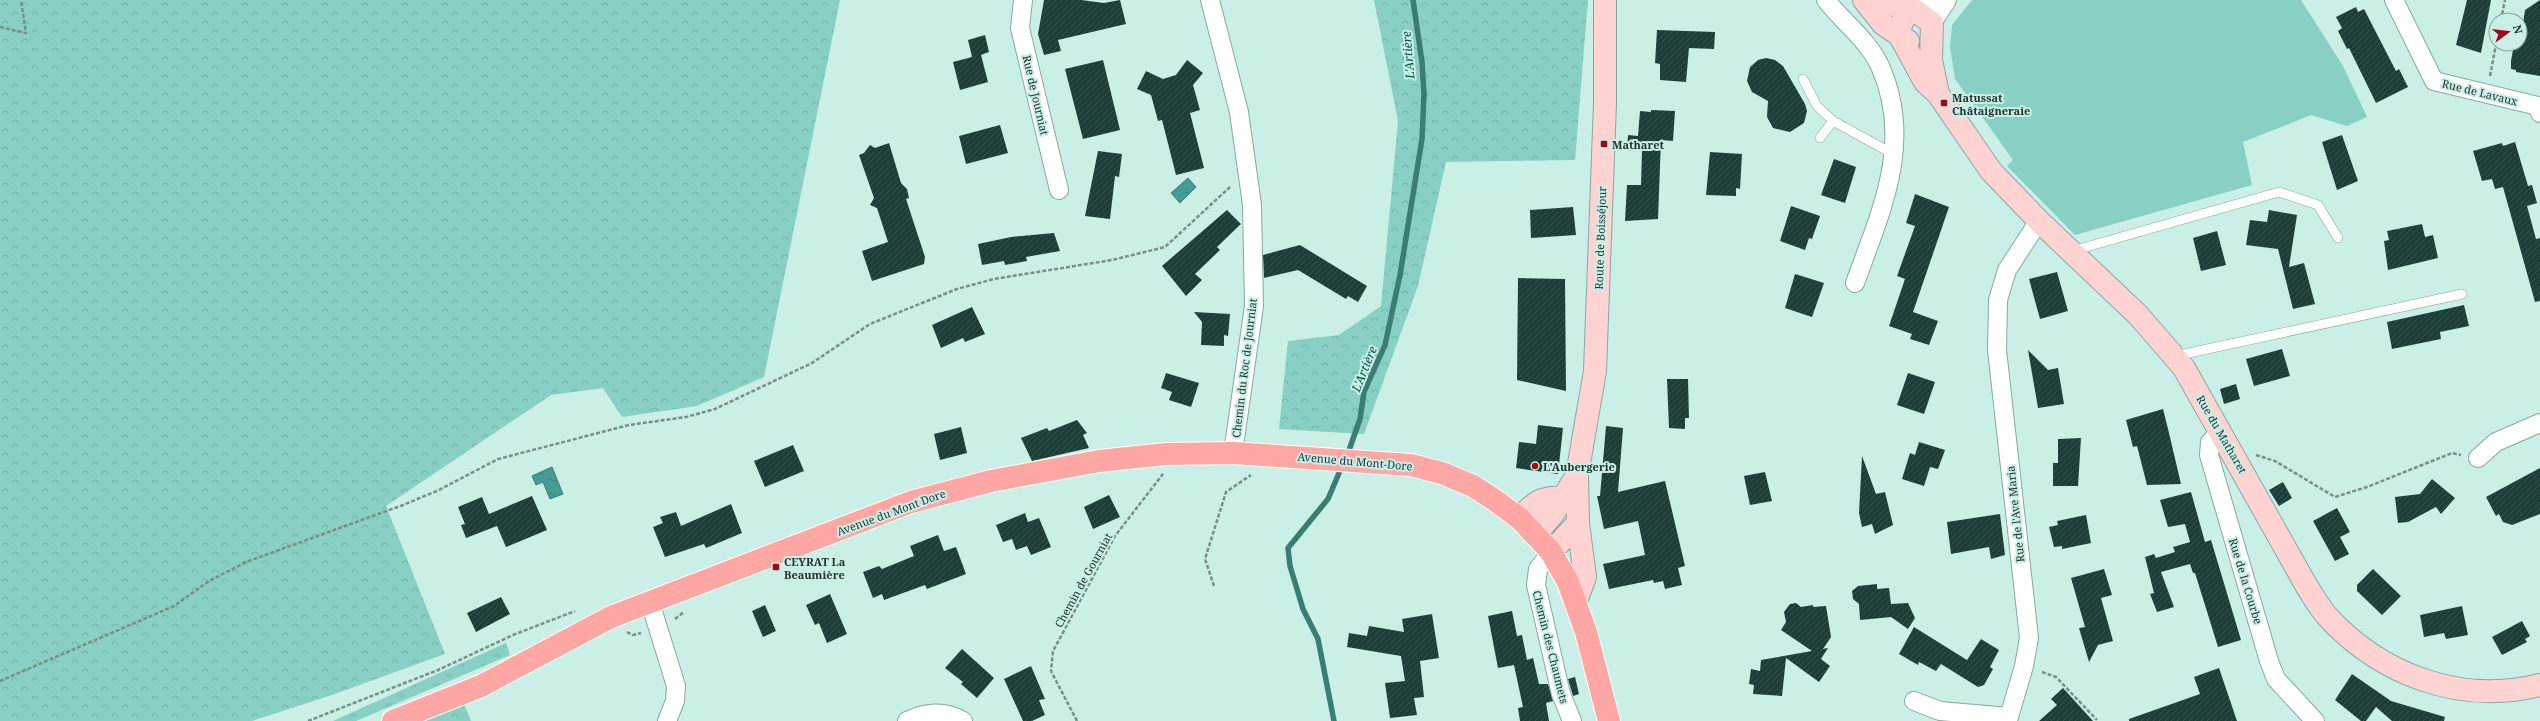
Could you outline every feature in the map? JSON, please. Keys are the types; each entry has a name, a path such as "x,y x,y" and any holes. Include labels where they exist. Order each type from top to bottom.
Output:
{"main road":[{"name":"Avenue du Mont-Dore","path":"1166,454 1273,454 1380,461 1411,465 1442,473 1473,486 1519,518 1536,534 1551,552 1576,601 1609,721"},
{"name":"Avenue du Mont Dore","path":"393,721 481,686 611,616 911,502 949,491 1034,472 1166,454"}],"street":[{"name":"Rue de Journiat","path":"1023,0 1020,28 1059,190"},
{"name":"Chemin du Roc de Journiat","path":"1210,0 1239,112 1252,205 1254,306 1234,453"},
{"name":"Route de Boisséjour","path":"1576,601 1585,577 1578,523 1577,475 1595,371 1605,103 1605,0"},
{"path":"1826,0 1867,46 1879,66 1892,110 1894,155 1887,196 1856,283"},
{"name":"Rue du Matharet","path":"1864,0 1883,24 1901,38 1918,43 1931,31"},
{"path":"1874,0 1893,3 1911,10 1931,31 1947,0"},
{"path":"1901,38 1900,23 1911,10 1935,0"},
{"name":"Rue de Lavaux","path":"2394,0 2434,81 2538,106 2540,113"},
{"name":"Rue du Matharet","path":"1931,31 1931,60 1938,94"},
{"name":"Rue du Matharet","path":"1901,38 1925,82 1938,94 1991,171 2039,221 2138,315 2175,356 2221,431 2306,585 2326,614 2349,637 2371,654 2406,674 2435,684 2462,689 2491,691 2520,690 2540,685"},
{"name":"Rue de l'Ave Maria","path":"1914,701 1940,711 2009,719 2024,666 2029,638 1997,350 1998,300 2007,270 2039,221"},
{"path":"2478,458 2496,442 2540,423"},
{"name":"Rue de la Courbe","path":"2221,431 2210,442 2208,454 2269,661 2276,679 2315,721"},
{"name":"Route de Boisséjour","path":"1536,534 1550,518 1577,475"},
{"path":"1519,518 1535,504 1548,497 1562,498"},
{"path":"1551,552 1578,523"},
{"name":"Chemin des Chaumets","path":"1551,552 1538,569 1536,585 1560,694 1572,721"},
{"path":"650,602 676,686 675,701 666,721"},
{"path":"907,721 934,713 955,716 963,721"}],"lane":[{"path":"1803,78 1817,106 1833,121 1894,155"},
{"path":"1820,138 1833,121"},
{"path":"2072,251 2279,192 2318,205 2338,238"},
{"path":"2175,356 2462,294"}],"path":[{"path":"0,27 26,33 21,0"},
{"path":"2502,12 2504,0"},
{"path":"2486,94 2494,52"},
{"path":"0,681 174,606 209,581 246,562 440,490 498,459 629,425 686,417 715,409 812,363 870,324 957,289 994,279 1112,260 1165,247 1211,207 1247,170"},
{"path":"2234,454 2254,455 2275,461 2335,497 2367,487 2452,453 2478,458"},
{"name":"Chemin de Gourniat","path":"1077,721 1051,671 1052,651 1115,536 1162,476 1166,454"},
{"path":"1214,586 1205,559 1226,492 1245,480 1273,454"},
{"path":"308,721 438,670 513,635 583,608"},
{"path":"2024,666 2056,677 2097,720"}],"green space":[{"path":"0,0 840,0 764,377 697,406 622,417 603,388 551,395 386,506 445,654 329,696 252,721 0,721"},
{"path":"1374,0 1588,0 1575,160 1446,162 1418,286 1364,434 1279,429 1288,341 1339,335 1381,306 1398,121"},
{"path":"1972,0 2301,0 2343,66 2367,117 2347,126 2311,115 2243,142 2252,185 2075,235 2007,166 2013,160 1955,79 1950,47 1952,25"},
{"path":"506,643 510,655 356,721 333,721"},
{"path":"464,704 471,721 420,721"}],"water":[{"path":"1188,178 1196,187 1180,203 1171,193"},
{"path":"552,467 563,494 550,499 543,482 536,485 532,476"}],"building":[{"path":"1044,0 1081,0 1104,3 1120,0 1126,24 1058,40 1061,51 1044,55 1038,34"},
{"path":"2467,0 2491,0 2481,53 2456,45"},
{"path":"2540,0 2540,76 2516,72 2516,70 2511,69 2513,52 2528,52 2528,12 2525,12 2525,10"},
{"path":"2356,7 2358,12 2364,9 2396,71 2399,69 2408,87 2376,103 2349,48 2347,49 2338,31 2342,28 2336,17"},
{"path":"1657,30 1715,32 1714,49 1689,48 1686,82 1660,80 1660,64 1655,63"},
{"path":"985,35 989,52 981,55 988,82 960,90 953,62 972,57 968,40"},
{"path":"1766,58 1775,60 1783,66 1805,104 1807,111 1804,123 1790,132 1773,128 1767,117 1768,101 1752,92 1747,81 1750,67 1758,60"},
{"path":"1103,60 1120,130 1083,139 1065,69"},
{"path":"1187,60 1203,73 1193,85 1200,110 1190,113 1204,168 1176,175 1162,120 1158,121 1151,95 1137,89 1146,71 1163,79 1176,75"},
{"path":"1651,110 1675,111 1673,141 1661,140 1658,219 1625,221 1627,185 1641,185 1642,151 1627,151 1628,135 1638,136 1640,111 1651,112"},
{"path":"1000,125 1008,153 966,164 959,136"},
{"path":"2342,135 2358,181 2337,190 2322,142"},
{"path":"2515,142 2528,186 2532,185 2537,203 2527,206 2536,239 2540,238 2540,301 2535,302 2503,187 2495,189 2492,179 2482,181 2473,151 2502,143 2503,146"},
{"path":"889,143 901,183 907,189 909,198 906,199 925,257 924,264 872,281 862,251 888,242 877,208 870,205 874,198 859,155 864,153 870,145 875,148"},
{"path":"1098,151 1122,154 1119,177 1115,176 1110,219 1085,216"},
{"path":"1710,152 1742,154 1740,189 1736,188 1736,196 1706,195"},
{"path":"1834,159 1856,167 1845,203 1821,195"},
{"path":"1915,194 1949,207 1913,312 1938,321 1929,345 1910,339 1912,334 1889,326 1905,279 1897,276 1915,226 1906,223"},
{"path":"1791,206 1820,216 1812,239 1809,238 1805,250 1780,241"},
{"path":"1573,207 1576,235 1531,238 1530,210"},
{"path":"1227,210 1241,224 1217,247 1220,250 1195,274 1202,280 1186,296 1162,266"},
{"path":"2269,210 2297,215 2289,267 2304,263 2315,304 2293,309 2278,249 2246,245 2250,220 2267,222"},
{"path":"2422,224 2425,237 2433,235 2438,258 2388,270 2384,241 2389,240 2387,231"},
{"path":"2217,231 2226,265 2201,271 2193,238"},
{"path":"1054,233 1060,251 1026,257 1027,261 1005,265 1004,261 982,265 978,244 1011,237"},
{"path":"1300,245 1367,286 1358,302 1348,296 1346,299 1298,270 1264,278 1263,255"},
{"path":"2057,272 2068,311 2040,319 2029,279"},
{"path":"1795,274 1824,283 1812,317 1785,308"},
{"path":"1518,278 1565,279 1566,391 1517,380"},
{"path":"2464,305 2469,326 2440,332 2441,339 2392,349 2387,322"},
{"path":"972,307 985,334 965,342 963,338 941,348 932,325"},
{"path":"1194,312 1230,314 1228,336 1224,335 1224,346 1201,345 1202,322"},
{"path":"2282,349 2290,376 2254,386 2246,359"},
{"path":"2028,350 2048,370 2058,368 2064,404 2038,408"},
{"path":"1166,373 1199,383 1191,407 1169,400 1172,392 1161,388"},
{"path":"1908,373 1935,382 1924,414 1897,405"},
{"path":"1667,379 1688,379 1689,418 1685,418 1685,429 1669,428"},
{"path":"2236,384 2240,399 2224,404 2220,389"},
{"path":"2163,409 2181,484 2147,485 2137,446 2133,447 2126,420"},
{"path":"1077,420 1087,433 1083,435 1089,448 1032,461 1021,438 1047,428 1049,431"},
{"path":"1538,425 1563,428 1558,474 1516,468 1519,442 1536,444"},
{"path":"1606,426 1623,428 1618,492 1665,481 1685,566 1678,568 1682,585 1665,589 1663,581 1654,583 1653,580 1609,589 1603,564 1645,555 1638,521 1604,529 1597,496 1600,496"},
{"path":"961,427 967,453 940,460 934,434"},
{"path":"2081,438 2078,486 2053,486 2053,463 2058,463 2058,439"},
{"path":"1919,442 1945,450 1938,469 1930,467 1924,486 1902,479 1910,453 1915,455"},
{"path":"793,445 804,471 765,487 754,461"},
{"path":"1862,456 1876,494 1885,492 1893,525 1875,534 1872,524 1862,527 1859,513"},
{"path":"2540,468 2540,514 2512,525 2503,522 2499,514 2496,516 2486,497"},
{"path":"1765,472 1772,501 1750,505 1744,476"},
{"path":"2432,479 2455,498 2441,514 2436,507 2408,522 2398,523 2395,497 2420,494"},
{"path":"2283,482 2292,498 2279,506 2269,490"},
{"path":"2191,492 2205,542 2211,540 2241,640 2218,647 2195,573 2193,573 2190,564 2161,572 2174,607 2157,612 2150,594 2154,593 2145,557 2154,554 2156,558 2175,552 2173,547 2190,542 2185,524 2168,527 2160,500"},
{"path":"1109,495 1120,517 1093,529 1084,507"},
{"path":"532,496 547,530 506,547 497,526 466,538 461,525 465,524 458,507 482,497 489,514"},
{"path":"731,504 742,533 706,548 704,544 665,557 653,527 663,523 660,517 676,512 681,526"},
{"path":"2337,508 2350,532 2340,537 2349,554 2335,561 2313,521"},
{"path":"1025,513 1028,522 1039,518 1051,547 1031,555 1027,546 1016,550 1012,539 1003,542 996,525"},
{"path":"2000,514 2005,555 1991,559 1989,547 1951,554 1947,522"},
{"path":"2086,515 2091,543 2062,549 2062,546 2054,547 2049,527 2058,525 2057,521"},
{"path":"938,535 944,551 956,547 966,574 927,589 925,585 884,600 882,594 873,598 863,572 879,566 882,569 914,556 910,546"},
{"path":"2104,569 2112,595 2101,598 2113,641 2098,645 2089,662 2079,628 2085,627 2071,578"},
{"path":"2373,569 2401,596 2382,615 2357,591 2357,585"},
{"path":"1877,584 1877,589 1889,588 1891,604 1908,603 1915,618 1908,629 1891,617 1860,620 1859,604 1853,599 1852,591 1858,586"},
{"path":"830,594 847,634 827,643 819,623 815,625 806,605"},
{"path":"501,597 510,614 476,632 467,613"},
{"path":"1796,603 1801,607 1813,605 1813,607 1826,606 1831,637 1823,649 1828,648 1821,659 1830,666 1819,682 1786,658 1782,696 1753,694 1754,685 1749,684 1751,669 1760,671 1761,660 1812,651 1781,630 1786,622 1784,612 1790,604"},
{"path":"765,605 776,631 763,637 752,611"},
{"path":"2462,606 2468,635 2446,639 2444,633 2424,637 2420,615"},
{"path":"1512,611 1517,636 1522,635 1527,660 1533,658 1539,684 1548,684 1553,701 1546,703 1549,721 1520,721 1518,708 1523,707 1514,665 1498,668 1488,616"},
{"path":"1432,614 1439,658 1420,661 1424,697 1414,698 1417,715 1390,718 1385,683 1405,681 1401,656 1347,647 1349,633 1367,636 1369,626 1404,632 1402,619"},
{"path":"2522,621 2530,636 2525,639 2527,642 2502,655 2492,637"},
{"path":"1914,627 1967,660 1981,639 1999,650 1990,667 1993,669 1984,685 1978,687 1941,664 1936,671 1919,662 1918,665 1899,654"},
{"path":"962,649 994,678 977,698 961,684 963,682 945,668"},
{"path":"1031,666 1045,699 1039,700 1045,715 1032,721 1023,721 1004,679"},
{"path":"2219,668 2237,721 2129,721 2129,719 2200,694 2194,677"},
{"path":"2352,674 2391,701 2445,717 2444,721 2392,721 2376,707 2366,721 2361,721 2335,700"},
{"path":"1575,677 1579,694 1573,696 1568,679"},
{"path":"2063,688 2093,721 2039,721 2057,705 2051,699"}],"waterway":[{"name":"L'Artière","path":"1347,456 1360,419 1364,392 1385,345 1400,275 1422,139 1424,94 1422,62 1413,0"},
{"name":"L'Artière","path":"1334,721 1318,639 1303,609 1290,566 1288,548 1328,499 1342,466"}],"place":[{"name":"Matussat Châtaigneraie","path":"1944,103"},
{"name":"Matharet","path":"1604,144"},
{"name":"L'Aubergerie","path":"1535,466"},
{"name":"CEYRAT La Beaumière","path":"776,567"}]}
